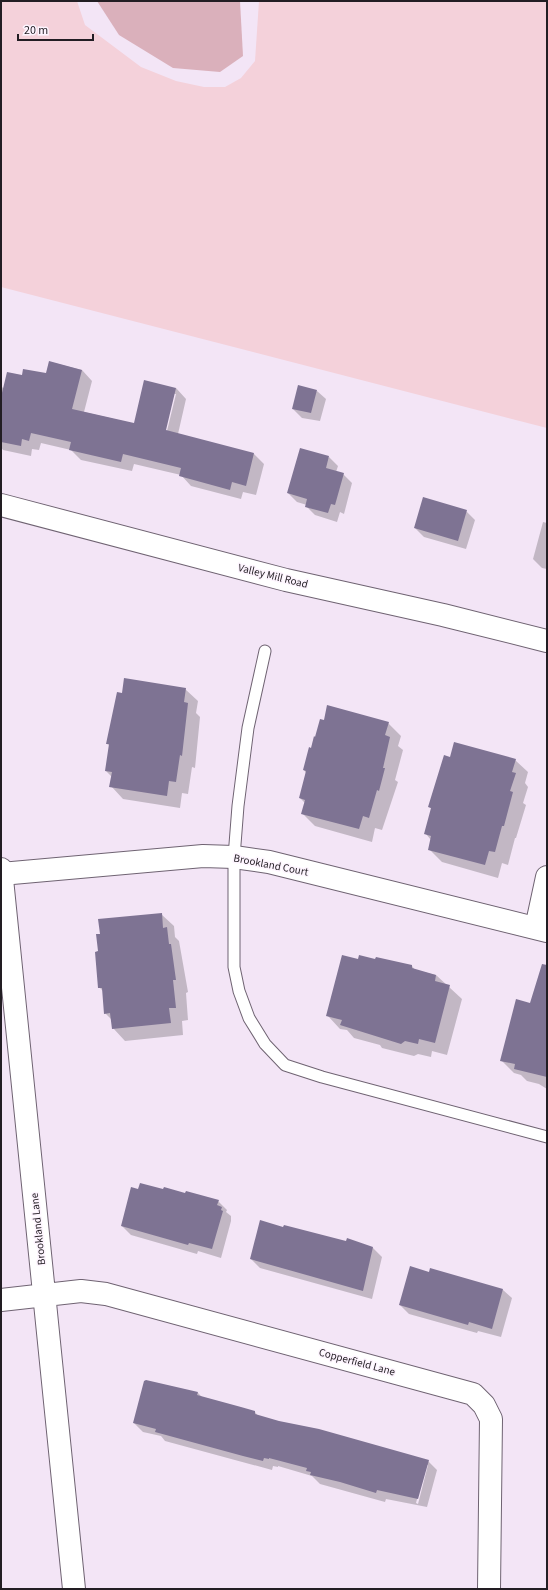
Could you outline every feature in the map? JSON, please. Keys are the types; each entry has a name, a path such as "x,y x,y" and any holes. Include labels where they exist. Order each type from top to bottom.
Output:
{"street":[{"name":"Valley Mill Road","path":"1,505 286,580 443,615 547,641"},
{"name":"Brookland Court","path":"1,874 202,856 234,857 269,862 541,930 547,877"},
{"name":"Brookland Lane","path":"1,869 74,1589"},
{"name":"Copperfield Lane","path":"1,1300 82,1291 106,1294 473,1394 484,1405 491,1419 489,1589"}],"lane":[{"path":"265,650 248,728 238,806 234,857 234,967 239,991 249,1018 265,1044 285,1065 322,1077 547,1137"}],"shaded area":[{"path":"1,1 77,1 85,25 141,67 176,81 204,87 225,87 241,78 255,61 259,1 547,1 547,428 1,287"},
{"path":"97,1 240,1 243,56 220,72 173,68 119,35"}],"building":[{"path":"49,361 82,370 72,409 134,423 144,380 176,388 166,430 254,453 246,486 232,482 230,490 179,476 181,468 123,454 121,462 69,450 71,442 31,433 29,441 22,439 21,446 1,442 1,397 7,372 22,375 23,369 46,373"},
{"path":"298,385 317,390 311,413 292,409"},
{"path":"300,448 329,456 326,468 344,473 335,505 331,504 328,513 305,507 307,499 287,493"},
{"path":"423,497 467,510 458,541 414,528"},
{"path":"124,678 186,688 184,702 188,703 182,756 180,755 176,782 169,781 167,796 109,787 112,772 105,771 109,744 106,744 117,692 122,693"},
{"path":"327,705 389,722 385,735 390,737 383,768 385,768 379,791 377,790 369,818 363,816 359,829 301,814 305,800 299,798 306,771 303,770 309,747 311,748 320,719 324,720"},
{"path":"454,742 516,759 512,772 516,773 510,791 513,792 504,826 502,826 495,852 489,851 485,865 428,850 431,836 424,834 431,808 428,807 444,755 450,757"},
{"path":"162,913 163,928 167,927 169,944 171,944 176,980 173,980 176,1008 169,1008 171,1023 112,1029 110,1013 104,1014 102,988 98,988 95,952 98,951 96,934 100,934 98,919"},
{"path":"342,955 358,959 359,955 375,959 376,957 412,965 412,968 436,975 435,981 450,985 435,1043 419,1039 418,1044 405,1041 401,1044 340,1025 342,1020 326,1016"},
{"path":"542,964 547,965 547,1077 514,1069 515,1064 500,1061 516,999 530,1003"},
{"path":"140,1183 163,1189 164,1187 185,1193 186,1191 219,1200 217,1205 222,1207 221,1210 223,1211 212,1249 189,1243 188,1245 121,1226 131,1187 138,1189"},
{"path":"260,1220 283,1227 284,1225 346,1241 347,1238 373,1247 363,1291 250,1259"},
{"path":"410,1266 429,1272 430,1268 503,1289 492,1329 469,1322 468,1325 399,1305"},
{"path":"146,1380 198,1392 197,1395 255,1411 255,1414 279,1421 319,1429 429,1460 418,1499 377,1490 376,1493 310,1475 311,1472 306,1471 307,1468 269,1458 264,1458 263,1461 243,1456 155,1432 156,1429 133,1423 144,1381"}]}
